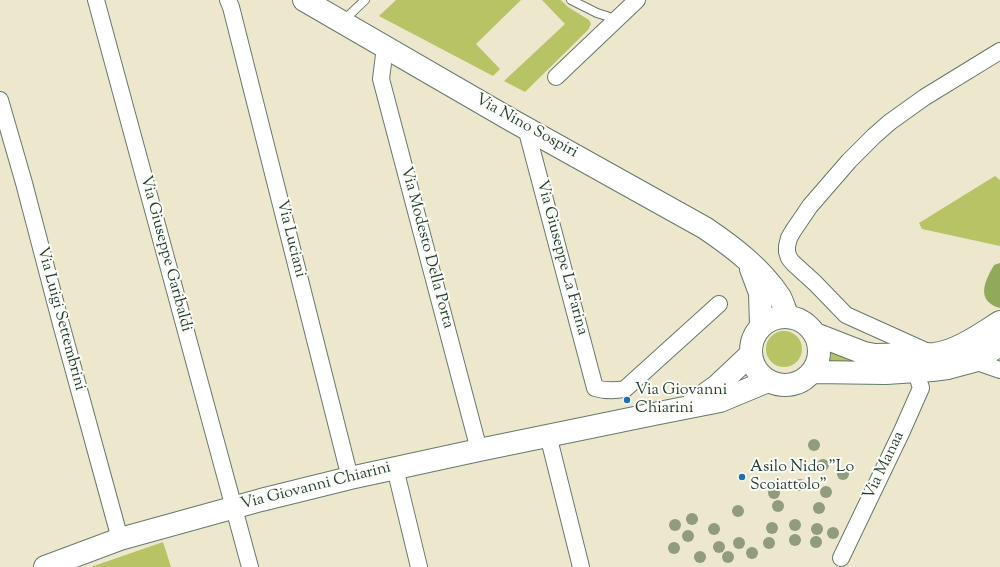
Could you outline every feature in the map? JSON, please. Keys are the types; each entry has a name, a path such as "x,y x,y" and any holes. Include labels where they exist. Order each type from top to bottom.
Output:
{"main road":[{"name":"Via Nino Sospiri","path":"304,0 526,128 697,223 719,237 746,259 766,279 780,298 788,317"},
{"name":"Via Nino Sospiri","path":"746,259 760,293 761,326"},
{"path":"778,317 788,317 796,318 810,327 818,342 820,349 819,357 813,372 802,381 789,385 775,384 768,381 753,365 751,344 755,334 761,326 769,320 778,317"},
{"path":"815,334 864,353 875,355 934,354 943,353 957,347 1000,322"},
{"path":"813,372 886,373 916,372 948,368 974,361 1000,345"},
{"name":"Via Giovanni Chiarini","path":"687,407 717,386 751,354"},
{"name":"Via Giovanni Chiarini","path":"45,567 120,539 234,507 395,468 548,435 687,407 720,402 768,381"}],"street":[{"name":"Via Giuseppe Garibaldi","path":"96,0 250,567"},
{"name":"Via Luciani","path":"228,0 350,478"},
{"path":"556,77 637,0"},
{"name":"Via Modesto Della Porta","path":"385,46 381,79 479,450"},
{"path":"934,354 846,315 793,263 789,258 787,246 793,231 810,206 849,161 890,122 925,97 1000,51"},
{"name":"Via Luigi Settembrini","path":"0,100 24,183 60,324 120,539"},
{"name":"Via Giuseppe La Farina","path":"526,128 596,388 609,391 625,389 719,304"},
{"path":"1000,345 1000,358"},
{"path":"974,361 1000,370"},
{"name":"Via Manaa","path":"841,558 921,388 916,372"},
{"path":"548,435 580,567"},
{"path":"395,468 419,567"}],"lane":[{"path":"342,22 365,0"},
{"path":"570,0 597,13 616,19"}],"green space":[{"path":"396,0 521,0 476,44 500,69 493,76 379,16"},
{"path":"542,0 561,0 568,7 589,20 591,24 588,30 525,92 504,81 565,24"},
{"path":"995,176 1000,180 1000,246 922,229 919,223"},
{"path":"1000,263 1000,308 987,300 984,290 994,265"},
{"path":"788,331 797,336 801,342 801,356 797,362 788,367 780,367 771,362 767,356 766,345 771,336 777,332"},
{"path":"827,349 853,360 852,364 824,367"},
{"path":"163,542 171,567 91,567"}],"place":[{"name":"Via Giovanni Chiarini","path":"627,400"},
{"name":"Asilo Nido \"Lo Scoiattolo\"","path":"742,477"}]}
